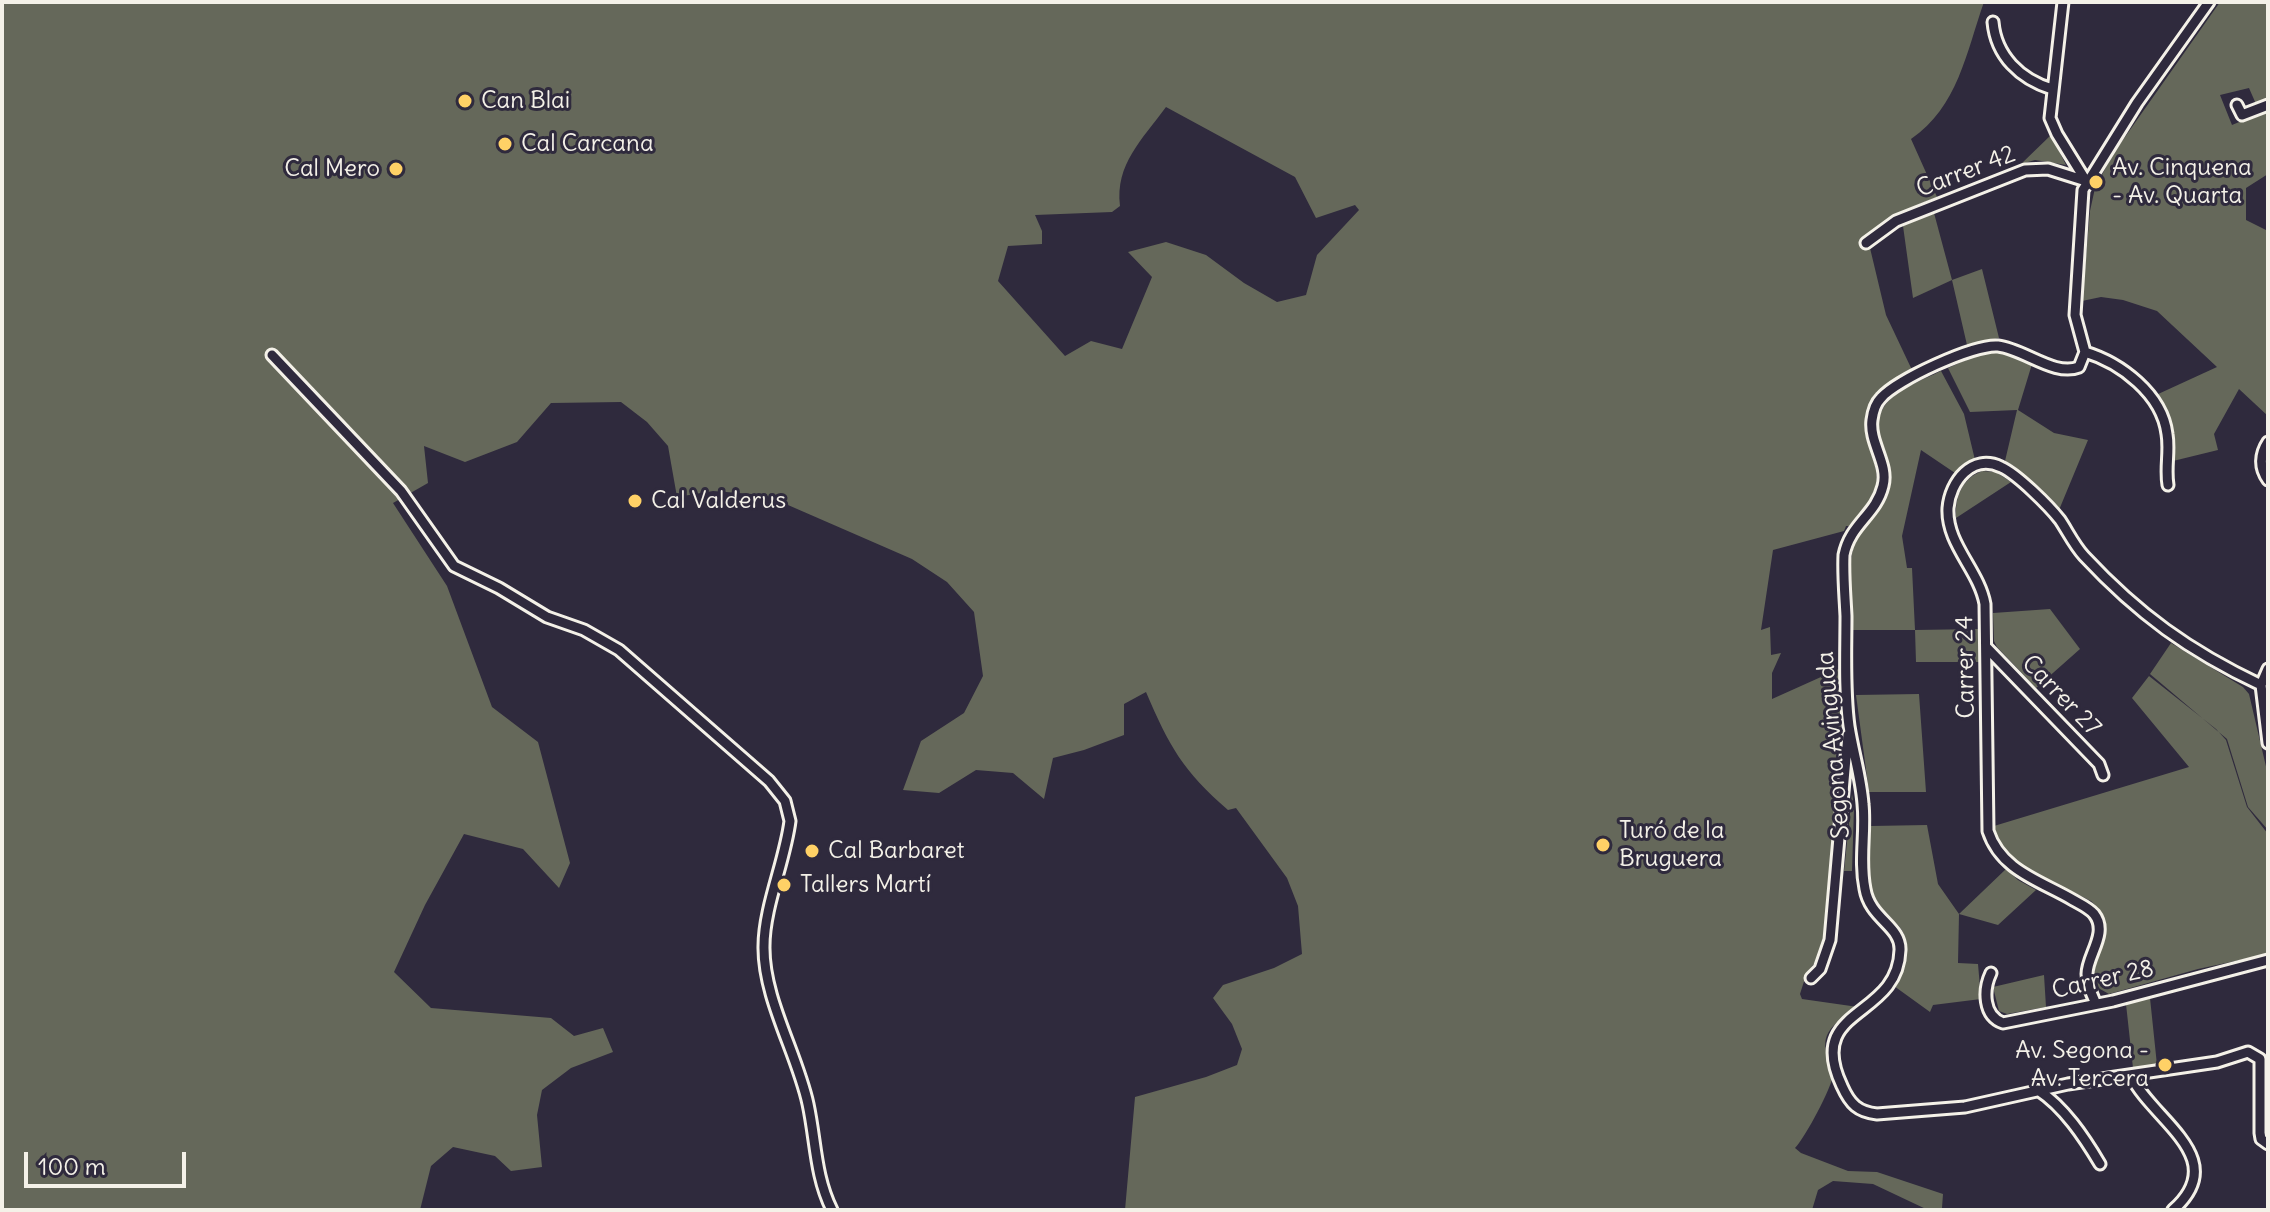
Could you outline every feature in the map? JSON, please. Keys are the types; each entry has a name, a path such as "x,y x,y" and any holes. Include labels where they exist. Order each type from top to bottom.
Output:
{"street":[{"path":"2063,2 2050,114 2052,124 2086,181"},
{"path":"2168,485 2167,429 2158,407 2123,370 2085,352 2075,315 2083,190 2137,103 2209,2"},
{"path":"1993,22 1996,42 2020,74 2052,89"},
{"path":"2237,105 2242,115 2268,105"},
{"name":"Carrer 42","path":"1866,243 1896,221 2025,170 2048,169 2086,181"},
{"name":"Segona Avinguda","path":"2085,352 2079,367 2064,370 2007,348 1979,347 1887,392 1877,402 1873,413 1871,431 1884,471 1883,487 1873,508 1848,537 1844,555 1849,724 1864,809 1864,887 1873,911 1899,938 1900,953 1894,976 1881,996 1840,1027 1834,1037 1834,1062 1845,1093 1855,1107 1864,1113 1877,1114 1949,1109 2038,1090 2217,1062 2248,1052 2260,1059 2265,1117 2260,1133 2261,1139 2268,1144"},
{"path":"272,355 401,491 454,566 547,617 584,630 609,644 675,697 781,794 788,808 789,831 764,944 766,968 807,1102 818,1175 832,1210"},
{"path":"2268,442 2261,455 2261,465 2268,480"},
{"name":"Carrer 24","path":"2096,1004 2087,976 2099,935 2094,914 2026,877 1998,850 1988,831 1984,599 1979,582 1952,533 1948,506 1953,487 1972,467 1998,465 2012,474 2060,521 2084,555 2159,626 2202,656 2261,685"},
{"name":"Carrer 27","path":"1986,647 2099,764 2103,775"},
{"path":"2268,669 2261,685 2268,743"},
{"path":"1811,978 1820,969 1831,930 1849,724"},
{"name":"Carrer 28","path":"1991,973 1985,987 1988,1009 1993,1018 2003,1023 2096,1004 2268,960"},
{"path":"2131,1076 2139,1092 2184,1141 2191,1156 2196,1178 2189,1194 2173,1210"},
{"path":"2038,1090 2053,1101 2089,1144 2100,1164"}],"green space":[{"path":"2,2 1984,2 1950,95 1927,126 1911,139 1937,197 1887,221 1862,242 1870,248 1886,315 1912,370 1880,392 1868,410 1867,434 1877,475 1875,491 1867,506 1844,531 1773,550 1761,630 1770,627 1771,655 1781,653 1772,673 1772,699 1841,668 1842,720 1836,756 1839,790 1827,934 1821,956 1807,972 1800,994 1802,999 1858,1007 1840,1019 1827,1036 1826,1050 1833,1075 1823,1101 1795,1148 1848,1171 1877,1172 1943,1194 1942,1208 1973,1210 1928,1210 1873,1184 1833,1181 1818,1190 1812,1210 1125,1210 1135,1097 1237,1065 1242,1049 1232,1024 1213,998 1223,985 1274,968 1302,954 1298,906 1287,878 1236,808 1228,810 1188,770 1170,743 1146,692 1124,704 1124,735 1053,758 1044,799 1013,773 976,770 939,793 903,790 921,741 964,713 983,676 974,612 947,582 912,559 765,495 713,491 677,497 668,446 647,422 621,402 551,403 517,442 465,462 424,446 428,483 393,503 447,586 492,707 538,742 570,863 559,888 523,849 464,834 425,905 394,972 431,1008 551,1018 574,1036 603,1028 613,1052 571,1068 542,1090 537,1115 542,1167 511,1171 495,1156 453,1147 431,1166 420,1210 2,1210","holes":["1166,107 1295,177 1316,218 1355,205 1359,210 1317,255 1306,295 1277,302 1206,255 1166,242 1128,252 1152,277 1122,349 1091,341 1065,356 998,281 1008,246 1042,244 1042,231 1035,215 1112,212 1120,206 1126,165"]},
{"path":"2220,2 2268,2 2268,99 2256,104 2249,88 2220,95 2232,125 2268,110 2268,174 2246,188 2246,220 2268,231 2268,416 2239,389 2214,434 2218,450 2173,461 2171,428 2156,395 2217,367 2157,311 2123,300 2101,297 2082,301 2090,211 2095,188 2113,154"},
{"path":"2051,135 2066,165 2035,160 2021,164"},
{"path":"1934,213 1952,280 1913,298 1903,226"},
{"path":"1982,269 1999,338 1967,345 1952,280"},
{"path":"2005,352 2032,364 2018,410 2054,433 2088,440 2059,510 2005,461 2017,410 1970,412 1948,368 1975,356"},
{"path":"1941,371 1964,414 1975,460 1955,473 1921,450 1902,536 1907,568 1912,568 1915,630 1853,630 1851,559 1857,537 1882,504 1889,485 1889,470 1878,432 1884,407 1902,390"},
{"path":"1982,471 1996,472 2011,482 1956,518 1957,503 1964,484"},
{"path":"2050,609 2080,649 2036,688 1997,647 1993,613"},
{"path":"1980,629 1980,662 1916,662 1915,630"},
{"path":"2171,643 2243,687 2249,694 2268,775 2268,830 2248,807 2227,739 2150,674"},
{"path":"2149,676 2226,740 2247,807 2268,834 2268,954 2198,969 2109,994 2094,981 2105,931 2100,911 2091,901 2020,864 1999,841 1994,826 2189,767 2132,698"},
{"path":"1919,694 1926,792 1869,792 1856,695"},
{"path":"1852,794 1852,871 1844,871"},
{"path":"1927,825 1938,884 1959,914 1958,963 1978,964 1981,999 1933,1005 1930,1012 1894,986 1906,954 1905,938 1902,930 1877,903 1869,869 1871,826"},
{"path":"2006,869 2036,890 1998,925 1959,914"},
{"path":"2044,975 2046,1007 2007,1014 1999,1011 1993,987"},
{"path":"2150,998 2157,1065 2133,1068 2126,1004"}],"place":[{"name":"Can Blai","path":"465,101"},
{"name":"Cal Carcana","path":"505,144"},
{"name":"Cal Mero","path":"396,169"},
{"name":"Av. Cinquena - Av. Quarta","path":"2096,182"},
{"name":"Cal Valderus","path":"635,501"},
{"name":"Turó de la Bruguera","path":"1603,845"},
{"name":"Cal Barbaret","path":"812,851"},
{"name":"Tallers Martí","path":"784,885"},
{"name":"Av. Segona - Av. Tercera","path":"2165,1065"}]}
